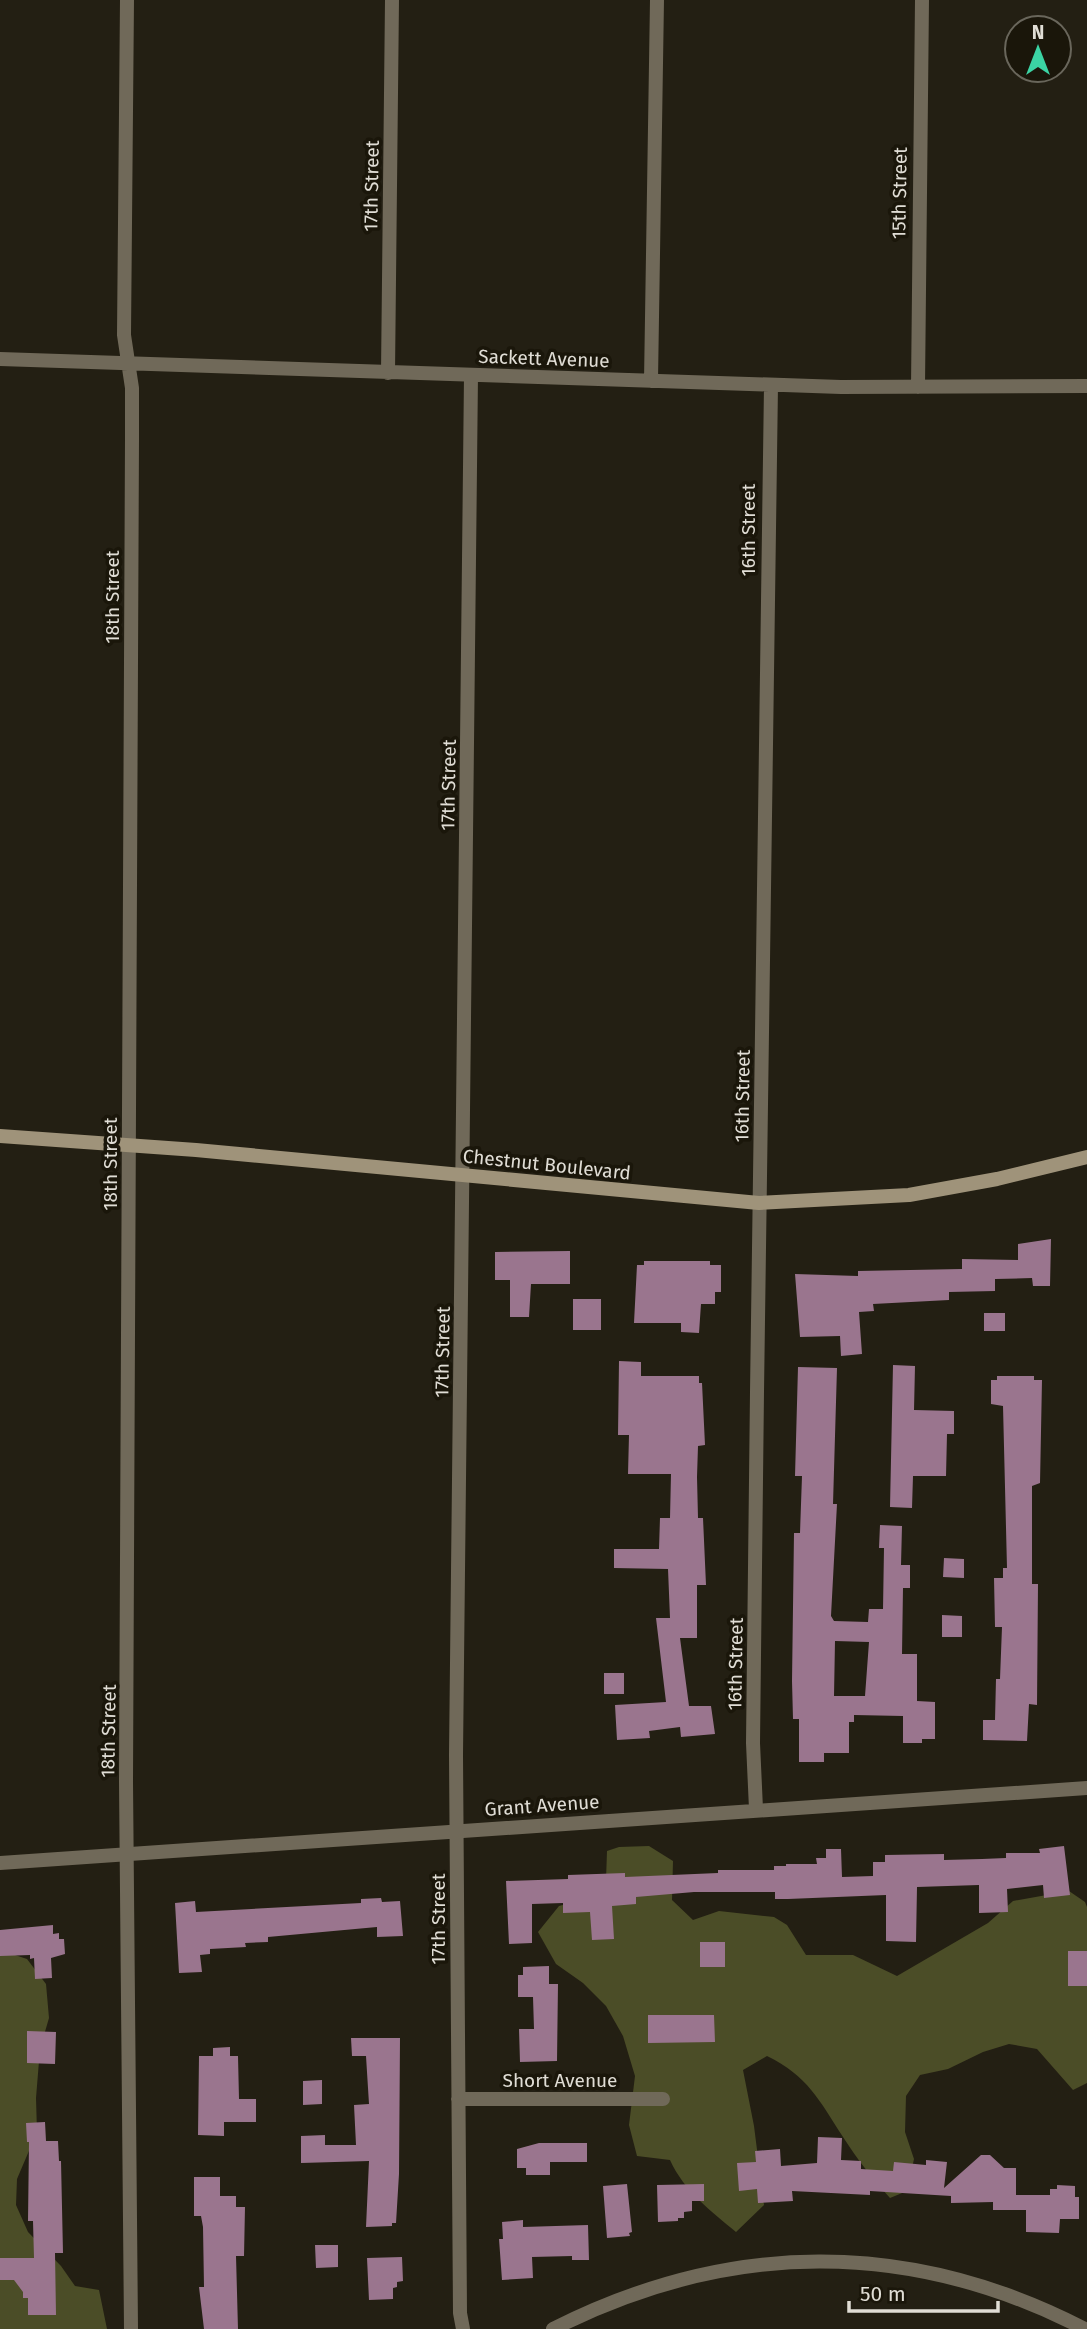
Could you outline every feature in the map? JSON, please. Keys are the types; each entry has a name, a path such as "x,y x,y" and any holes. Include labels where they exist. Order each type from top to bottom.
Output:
{"street":[{"name":"18th Street","path":"127,0 124,299 127,363 132,388 127,1853 131,2329"},
{"name":"17th Street","path":"388,373 392,0"},
{"path":"651,381 657,0"},
{"name":"15th Street","path":"918,387 922,0"},
{"name":"Sackett Avenue","path":"0,359 771,385 1087,386"},
{"name":"17th Street","path":"463,2329 460,2314 457,1831 471,375"},
{"name":"16th Street","path":"756,1809 753,1743 771,385"},
{"name":"Chestnut Boulevard","path":"0,1136 130,1144 760,1203 909,1195 997,1179 1087,1157"},
{"name":"Grant Avenue","path":"0,1863 1087,1787"},
{"name":"Short Avenue","path":"458,2099 663,2099"},
{"path":"553,2329 602,2305 680,2278 751,2266 835,2261 895,2267 974,2284 1036,2306 1085,2329"}],"green space":[{"path":"649,1846 673,1861 672,1900 693,1920 719,1911 774,1917 787,1925 806,1955 853,1955 897,1976 988,1923 1013,1901 1069,1891 1085,1902 1087,1907 1087,2083 1073,2090 1037,2049 1009,2044 983,2052 948,2069 920,2075 906,2096 905,2132 914,2159 907,2191 890,2198 859,2161 811,2090 793,2072 767,2056 743,2070 754,2126 764,2205 736,2232 690,2191 670,2160 637,2156 629,2125 635,2076 623,2036 606,2006 583,1983 556,1964 538,1932 559,1906 589,1898 606,1880 607,1851 619,1847"},
{"path":"0,1950 27,1959 46,1984 49,2018 40,2049 36,2098 37,2132 17,2179 16,2205 28,2232 61,2266 75,2286 99,2290 107,2329 0,2329"}],"building":[{"path":"1051,1239 1050,1286 1033,1286 1032,1278 995,1279 995,1291 949,1292 949,1300 873,1304 874,1311 859,1312 862,1354 841,1356 840,1336 800,1337 795,1274 858,1276 858,1271 962,1269 962,1259 1018,1260 1018,1244"},
{"path":"570,1251 570,1284 531,1284 529,1317 510,1317 510,1280 495,1280 495,1252"},
{"path":"644,1261 710,1261 710,1265 721,1265 721,1292 715,1292 715,1304 701,1304 699,1333 681,1332 681,1323 634,1323 637,1265 644,1265"},
{"path":"573,1299 601,1299 601,1330 573,1330"},
{"path":"984,1313 1005,1313 1005,1331 984,1331"},
{"path":"619,1361 641,1362 641,1376 699,1376 699,1383 702,1383 705,1445 698,1446 697,1477 698,1518 703,1518 706,1585 697,1585 697,1638 680,1638 689,1706 711,1706 715,1734 681,1737 680,1727 649,1731 650,1738 617,1740 615,1705 666,1702 656,1618 670,1618 668,1569 614,1568 614,1549 659,1549 660,1518 670,1518 671,1474 628,1474 629,1435 618,1435"},
{"path":"893,1365 915,1366 914,1410 954,1411 954,1434 947,1434 946,1476 913,1476 912,1508 890,1507"},
{"path":"798,1367 837,1368 833,1504 837,1504 831,1616 834,1621 868,1622 869,1609 883,1609 884,1548 879,1548 880,1525 902,1526 901,1565 910,1565 910,1588 903,1588 902,1654 917,1654 917,1701 935,1702 935,1739 922,1739 922,1743 903,1743 903,1716 854,1715 854,1722 849,1722 849,1753 824,1753 824,1762 799,1762 799,1719 793,1719 792,1681 794,1533 800,1533 802,1476 795,1476","holes":["835,1641 869,1642 865,1696 834,1696"]},
{"path":"997,1376 1034,1376 1034,1380 1042,1380 1040,1483 1032,1486 1032,1584 1038,1584 1037,1705 1029,1704 1027,1741 983,1740 983,1720 995,1720 996,1679 1000,1679 1002,1627 995,1627 994,1578 1003,1578 1003,1568 1007,1568 1003,1406 991,1404 991,1380 997,1380"},
{"path":"944,1558 964,1559 964,1578 943,1577"},
{"path":"942,1615 962,1616 962,1637 942,1637"},
{"path":"604,1673 624,1673 624,1694 604,1694"},
{"path":"1064,1846 1070,1895 1044,1898 1043,1885 1007,1889 1008,1912 979,1913 979,1885 917,1887 916,1942 886,1941 886,1895 775,1899 775,1892 694,1892 636,1897 636,1904 612,1906 614,1939 592,1940 590,1912 563,1913 563,1903 532,1904 532,1943 509,1944 506,1881 568,1879 568,1875 625,1873 625,1877 718,1873 718,1870 774,1870 774,1866 786,1864 817,1864 816,1858 826,1858 826,1849 841,1849 842,1877 873,1876 873,1862 885,1862 885,1855 944,1854 944,1860 1006,1858 1006,1853 1040,1853 1039,1849"},
{"path":"381,1898 382,1902 400,1901 403,1936 377,1937 377,1927 268,1937 268,1942 245,1943 246,1947 210,1949 210,1954 200,1955 202,1972 179,1973 175,1903 195,1901 196,1912 361,1903 361,1899"},
{"path":"53,1925 53,1934 59,1933 59,1939 64,1939 65,1954 51,1958 52,1978 35,1979 34,1958 30,1959 30,1955 0,1956 0,1930"},
{"path":"700,1942 725,1942 725,1967 700,1967"},
{"path":"1068,1951 1087,1951 1087,1986 1068,1986"},
{"path":"549,1966 549,1984 558,1984 557,2061 520,2062 519,2029 534,2029 533,1997 518,1997 518,1975 523,1975 523,1967"},
{"path":"648,2015 714,2015 715,2042 648,2043"},
{"path":"27,2031 56,2032 55,2064 27,2063"},
{"path":"351,2038 400,2038 399,2174 396,2223 392,2223 392,2226 366,2227 369,2161 301,2163 301,2136 325,2135 325,2145 356,2145 354,2105 369,2104 366,2056 352,2056"},
{"path":"230,2047 230,2056 238,2056 239,2099 256,2099 256,2122 224,2122 224,2136 198,2135 199,2056 213,2056 213,2048"},
{"path":"322,2080 322,2104 303,2105 303,2081"},
{"path":"45,2122 46,2141 58,2141 61,2161 63,2253 55,2253 56,2315 28,2315 28,2298 23,2298 23,2292 14,2280 0,2280 0,2258 34,2258 33,2221 28,2221 29,2142 26,2123"},
{"path":"818,2137 842,2138 841,2160 861,2161 861,2169 893,2171 894,2162 926,2165 926,2160 947,2162 944,2188 981,2155 990,2155 1004,2168 1016,2168 1016,2195 1050,2195 1050,2189 1057,2189 1057,2185 1075,2186 1075,2197 1079,2197 1079,2219 1060,2219 1059,2233 1026,2232 1026,2210 993,2210 993,2202 951,2203 951,2196 870,2191 870,2195 792,2191 793,2201 758,2203 757,2189 739,2191 737,2163 756,2162 755,2151 780,2149 781,2166 817,2163"},
{"path":"539,2143 587,2143 587,2162 550,2162 550,2175 526,2175 526,2168 517,2168 517,2149"},
{"path":"194,2177 220,2177 220,2196 236,2196 236,2207 245,2207 244,2256 236,2256 238,2329 204,2329 199,2287 204,2287 203,2227 201,2216 194,2216"},
{"path":"627,2184 632,2232 629,2233 630,2236 607,2238 603,2186"},
{"path":"704,2184 704,2201 692,2201 692,2211 684,2212 684,2218 658,2222 657,2185"},
{"path":"523,2220 523,2227 588,2225 589,2260 572,2260 572,2256 532,2257 533,2278 502,2280 499,2239 503,2239 502,2222"},
{"path":"315,2245 338,2245 338,2267 316,2268"},
{"path":"402,2257 403,2281 397,2282 397,2287 393,2288 393,2299 369,2300 367,2258"}]}
